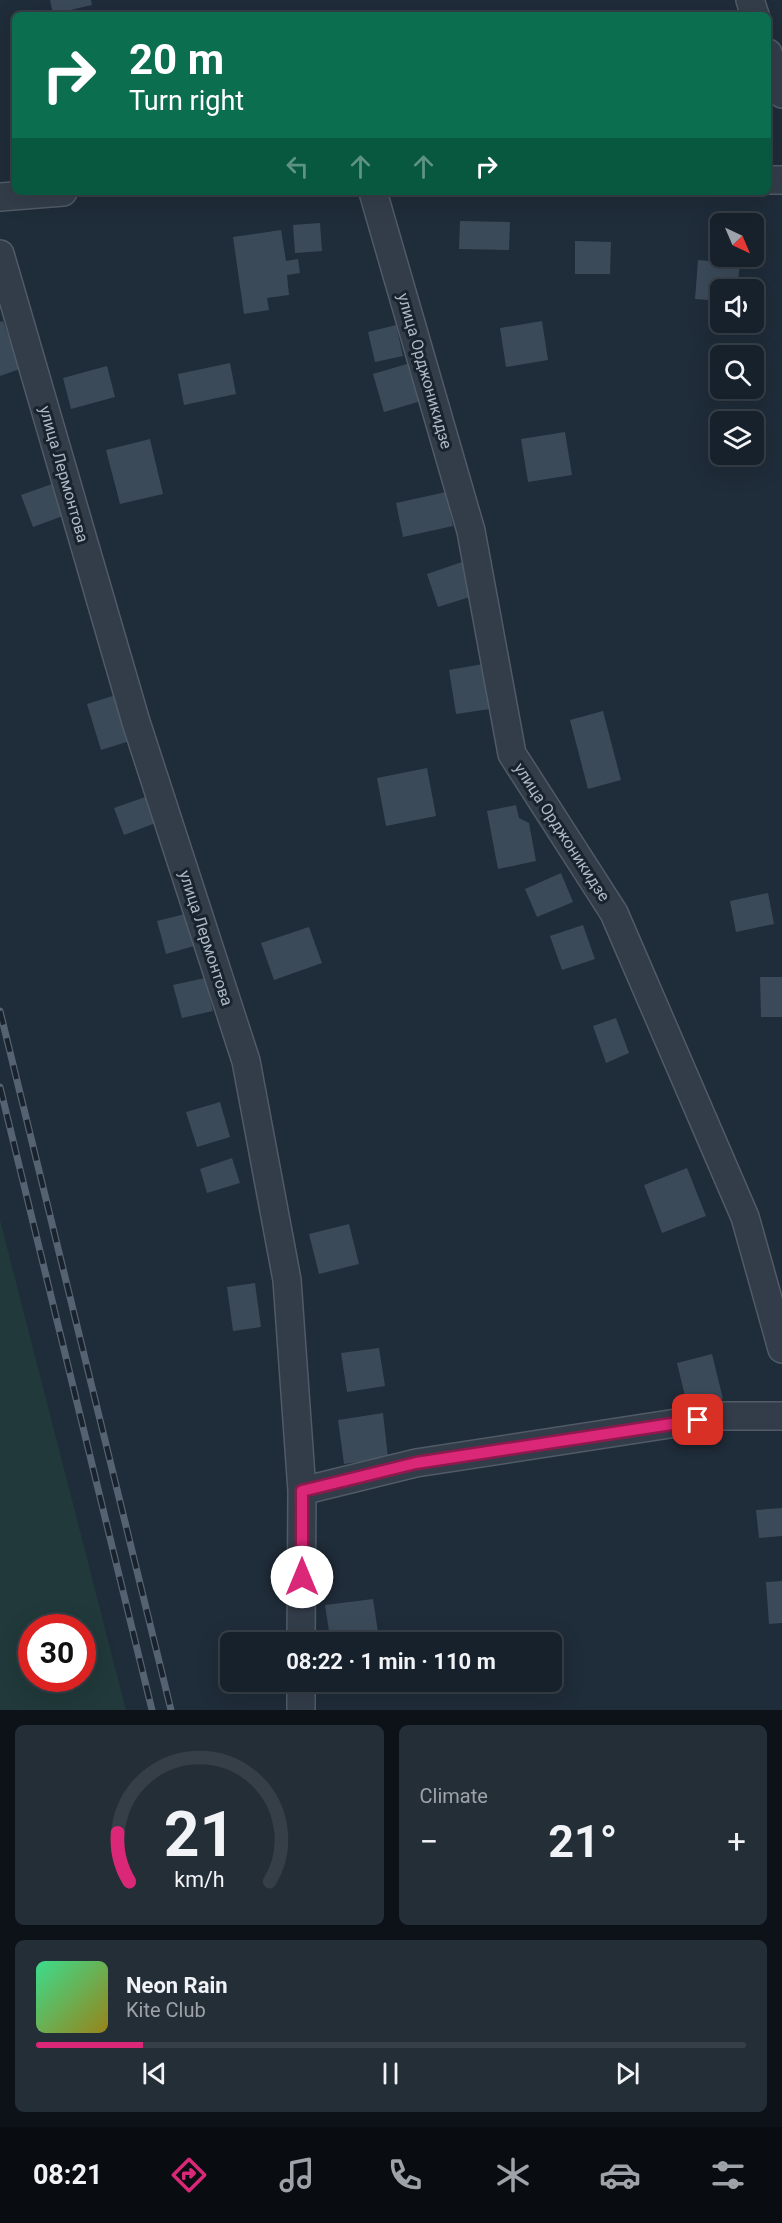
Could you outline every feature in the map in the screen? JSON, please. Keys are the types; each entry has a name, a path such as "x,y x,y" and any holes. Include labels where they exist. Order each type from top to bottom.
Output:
{"street":[{"path":"771,62 782,94"},
{"path":"0,197 25,195"},
{"name":"улица Орджоникидзе","path":"374,195 471,531 512,754 614,913 746,1217 782,1349"},
{"name":"улица Лермонтова","path":"0,254 136,722 246,1061 287,1280 302,1491 301,1632"},
{"path":"302,1491 416,1463 722,1416 782,1416"},
{"path":"301,1692 301,1710"}],"green space":[{"path":"0,1220 126,1710 0,1710"}],"building":[{"path":"50,0 91,0 92,5 53,12"},
{"path":"460,221 510,222 509,250 459,249"},
{"path":"320,223 322,251 295,253 293,225"},
{"path":"281,230 286,261 298,259 300,273 287,275 289,295 267,298 269,310 244,314 233,237"},
{"path":"575,241 611,242 610,274 575,274"},
{"path":"698,260 710,261 710,267 740,267 738,279 710,279 710,300 695,299"},
{"path":"3,321 20,369 0,376 0,322"},
{"path":"542,321 548,360 506,367 500,328"},
{"path":"396,325 403,356 375,362 368,332"},
{"path":"230,363 236,394 184,405 178,374"},
{"path":"410,363 421,401 384,412 373,374"},
{"path":"107,366 115,397 71,409 63,378"},
{"path":"565,432 572,475 528,482 521,439"},
{"path":"150,439 163,494 120,504 106,450"},
{"path":"52,484 63,516 33,527 21,495"},
{"path":"446,492 453,526 403,537 396,503"},
{"path":"462,562 473,596 438,607 427,574"},
{"path":"483,664 490,709 456,714 449,670"},
{"path":"119,694 133,740 101,750 87,704"},
{"path":"603,711 621,780 588,789 570,720"},
{"path":"427,768 436,816 386,826 377,778"},
{"path":"151,795 161,821 124,835 114,808"},
{"path":"516,805 519,818 529,823 536,861 498,869 487,811"},
{"path":"561,873 573,902 537,917 525,889"},
{"path":"768,893 774,924 736,932 730,901"},
{"path":"185,914 194,946 166,954 157,921"},
{"path":"583,925 595,959 562,970 550,936"},
{"path":"309,927 322,963 274,980 261,943"},
{"path":"760,977 782,977 782,1017 761,1017"},
{"path":"205,978 213,1011 182,1018 173,985"},
{"path":"616,1018 629,1053 606,1063 593,1026"},
{"path":"220,1102 230,1137 197,1147 186,1112"},
{"path":"232,1158 240,1183 207,1193 200,1169"},
{"path":"687,1168 706,1216 662,1233 644,1185"},
{"path":"349,1224 359,1264 319,1274 309,1234"},
{"path":"255,1283 261,1327 233,1331 227,1287"},
{"path":"379,1348 385,1386 347,1392 341,1353"},
{"path":"712,1354 723,1399 688,1408 677,1363"},
{"path":"383,1413 388,1458 344,1464 338,1420"},
{"path":"782,1508 782,1536 759,1538 756,1510"},
{"path":"782,1581 782,1623 769,1624 766,1582"},
{"path":"373,1599 378,1632 329,1632 325,1605"}],"railway":[{"path":"0,1011 171,1710"},
{"path":"0,1087 152,1710"}],"route":[{"path":"302,1577 302,1491 416,1463 698,1420"}]}
